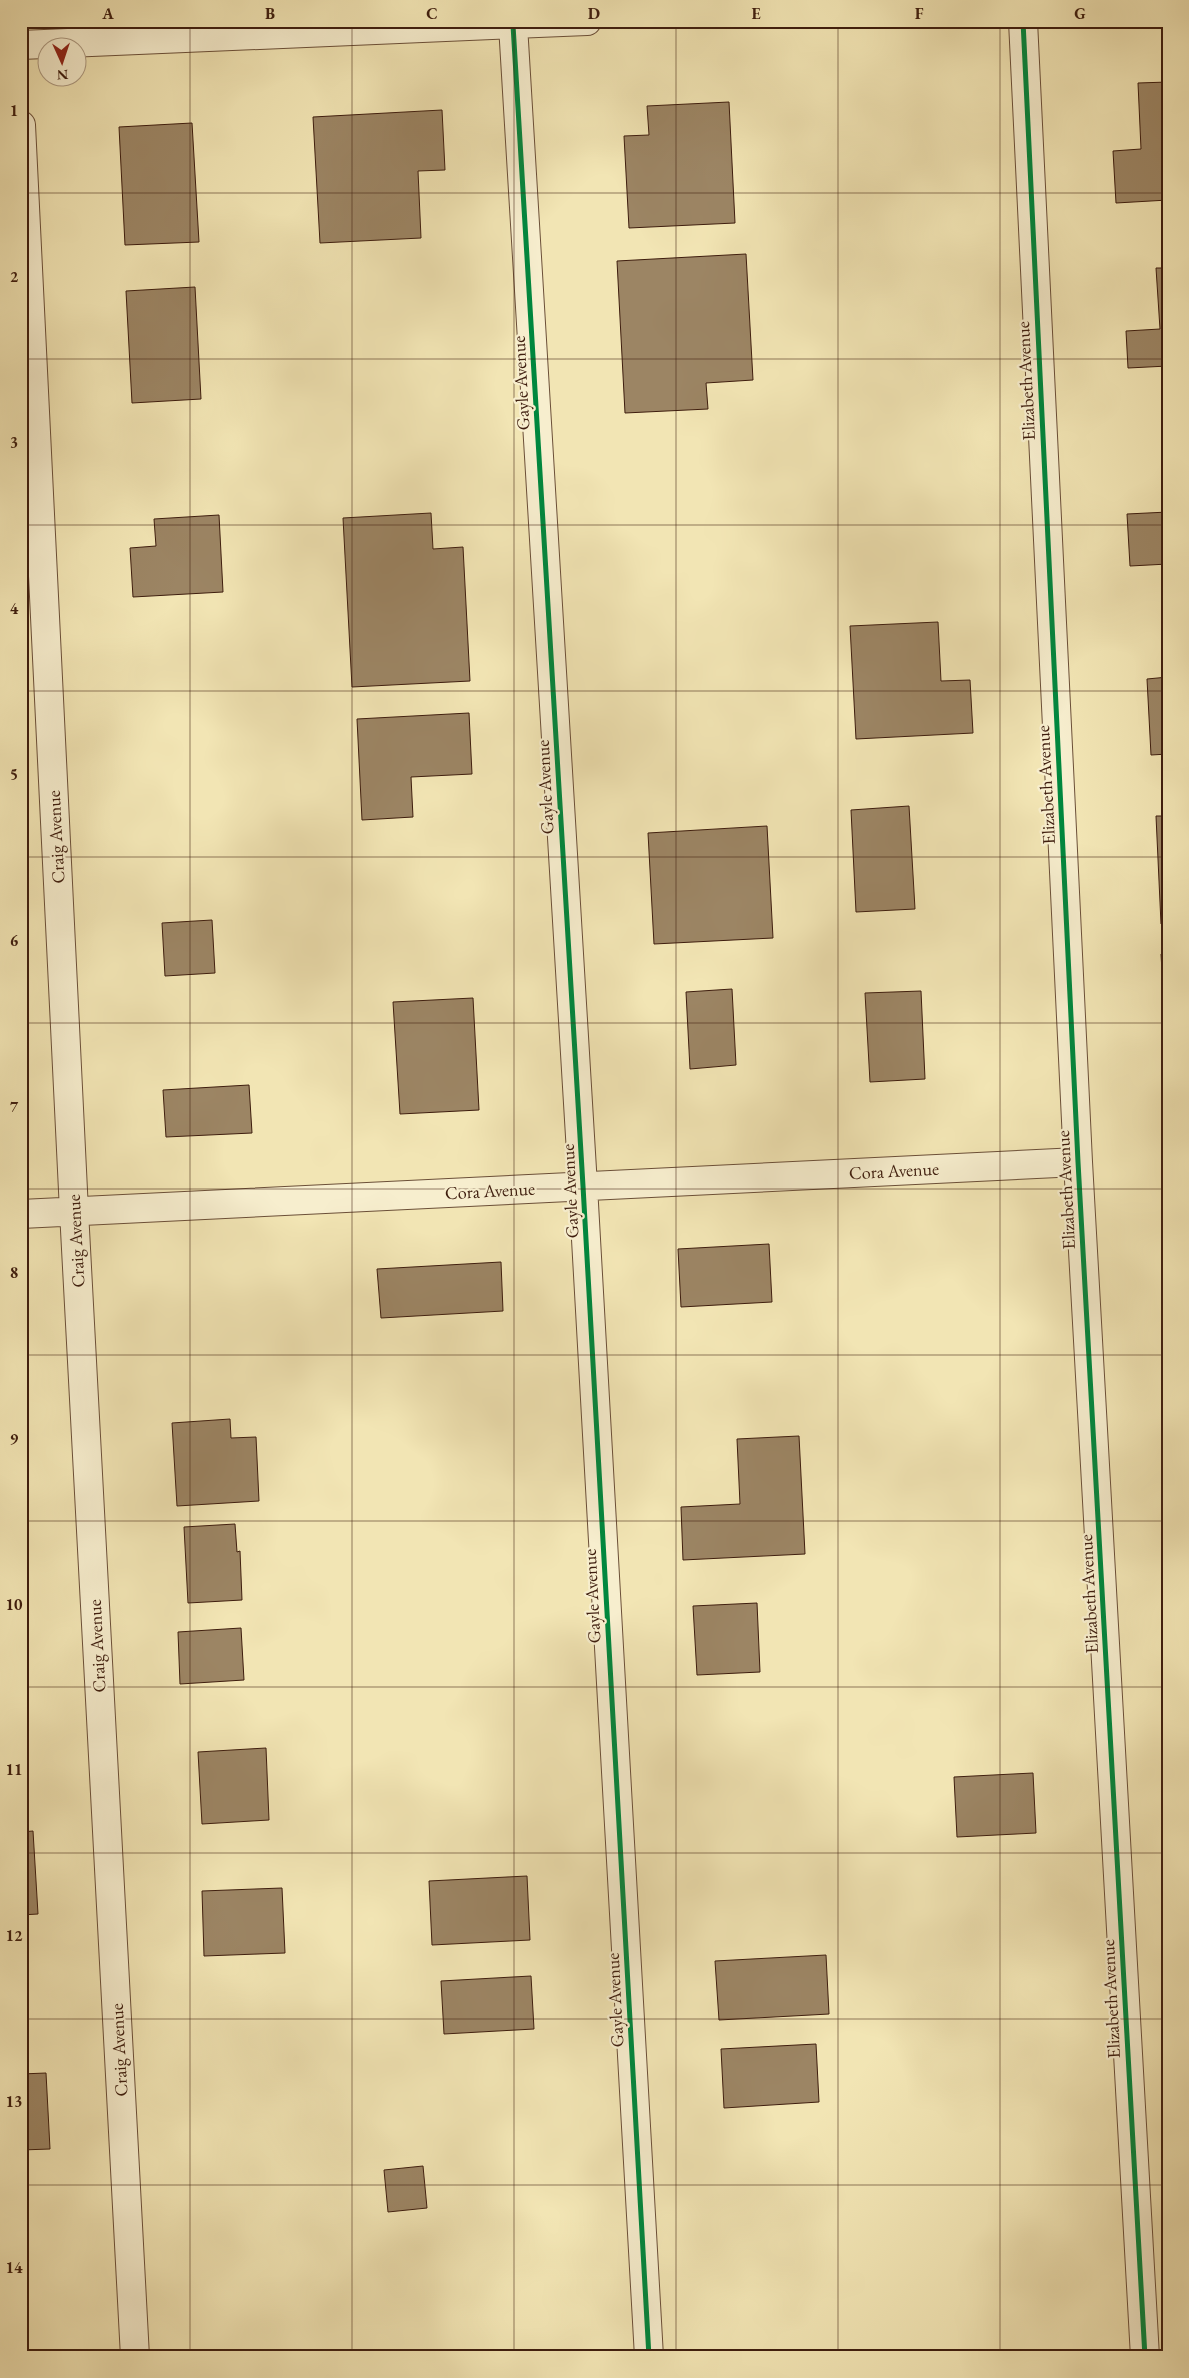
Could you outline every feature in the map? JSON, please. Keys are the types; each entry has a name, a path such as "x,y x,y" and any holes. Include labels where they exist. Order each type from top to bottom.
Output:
{"street":[{"path":"21,45 587,21"},
{"name":"Elizabeth Avenue","path":"1022,21 1078,1162 1145,2357"},
{"name":"Gayle Avenue","path":"513,25 583,1186 648,2357"},
{"name":"Craig Avenue","path":"21,125 74,1211 135,2357"},
{"name":"Cora Avenue","path":"21,1214 1078,1162"}],"building":[{"path":"1168,82 1168,200 1116,203 1113,151 1141,149 1138,83"},
{"path":"729,102 735,223 629,228 624,136 649,135 647,106"},
{"path":"442,110 445,170 418,171 421,238 320,243 313,117"},
{"path":"192,123 199,242 125,245 119,127"},
{"path":"746,254 753,380 706,383 708,409 625,413 617,261"},
{"path":"1156,268 1168,268 1168,366 1128,368 1126,331 1160,329"},
{"path":"195,287 201,399 132,403 126,291"},
{"path":"1168,512 1168,564 1130,566 1127,514"},
{"path":"431,513 433,549 463,547 470,681 352,687 343,518"},
{"path":"219,515 223,592 133,597 130,548 156,546 154,519"},
{"path":"938,622 941,681 970,680 973,733 856,739 850,626"},
{"path":"1168,677 1168,754 1151,755 1147,679"},
{"path":"469,713 472,774 411,777 413,817 362,820 357,719"},
{"path":"909,806 915,909 856,912 851,810"},
{"path":"1156,816 1168,816 1168,923 1161,924"},
{"path":"767,826 773,938 654,944 648,833"},
{"path":"212,920 215,973 165,976 162,923"},
{"path":"1161,954 1168,954 1168,1076"},
{"path":"732,989 736,1065 690,1069 686,992"},
{"path":"921,991 925,1079 870,1082 865,993"},
{"path":"473,998 479,1110 400,1114 393,1002"},
{"path":"249,1085 252,1133 166,1137 163,1090"},
{"path":"769,1244 772,1302 681,1307 678,1249"},
{"path":"501,1262 503,1311 381,1318 377,1269"},
{"path":"230,1419 231,1438 256,1437 259,1501 177,1506 172,1423"},
{"path":"799,1436 805,1554 683,1560 681,1507 740,1504 737,1439"},
{"path":"235,1524 237,1552 240,1551 242,1600 188,1603 184,1527"},
{"path":"757,1603 760,1672 697,1675 693,1606"},
{"path":"241,1628 244,1680 180,1684 178,1632"},
{"path":"266,1748 269,1820 202,1824 198,1752"},
{"path":"1033,1773 1036,1833 957,1837 954,1777"},
{"path":"33,1831 38,1914 21,1915 21,1832"},
{"path":"527,1876 530,1940 432,1945 429,1881"},
{"path":"282,1888 285,1953 204,1956 202,1891"},
{"path":"826,1955 829,2014 719,2020 715,1961"},
{"path":"531,1976 534,2029 444,2034 441,1981"},
{"path":"816,2044 819,2102 724,2108 721,2049"},
{"path":"46,2073 50,2149 21,2150 21,2074"},
{"path":"423,2166 427,2208 388,2212 384,2170"}],"cycle path":[{"path":"1023,21 1078,1162 1145,2357"},
{"path":"513,25 583,1186 649,2357"}]}
